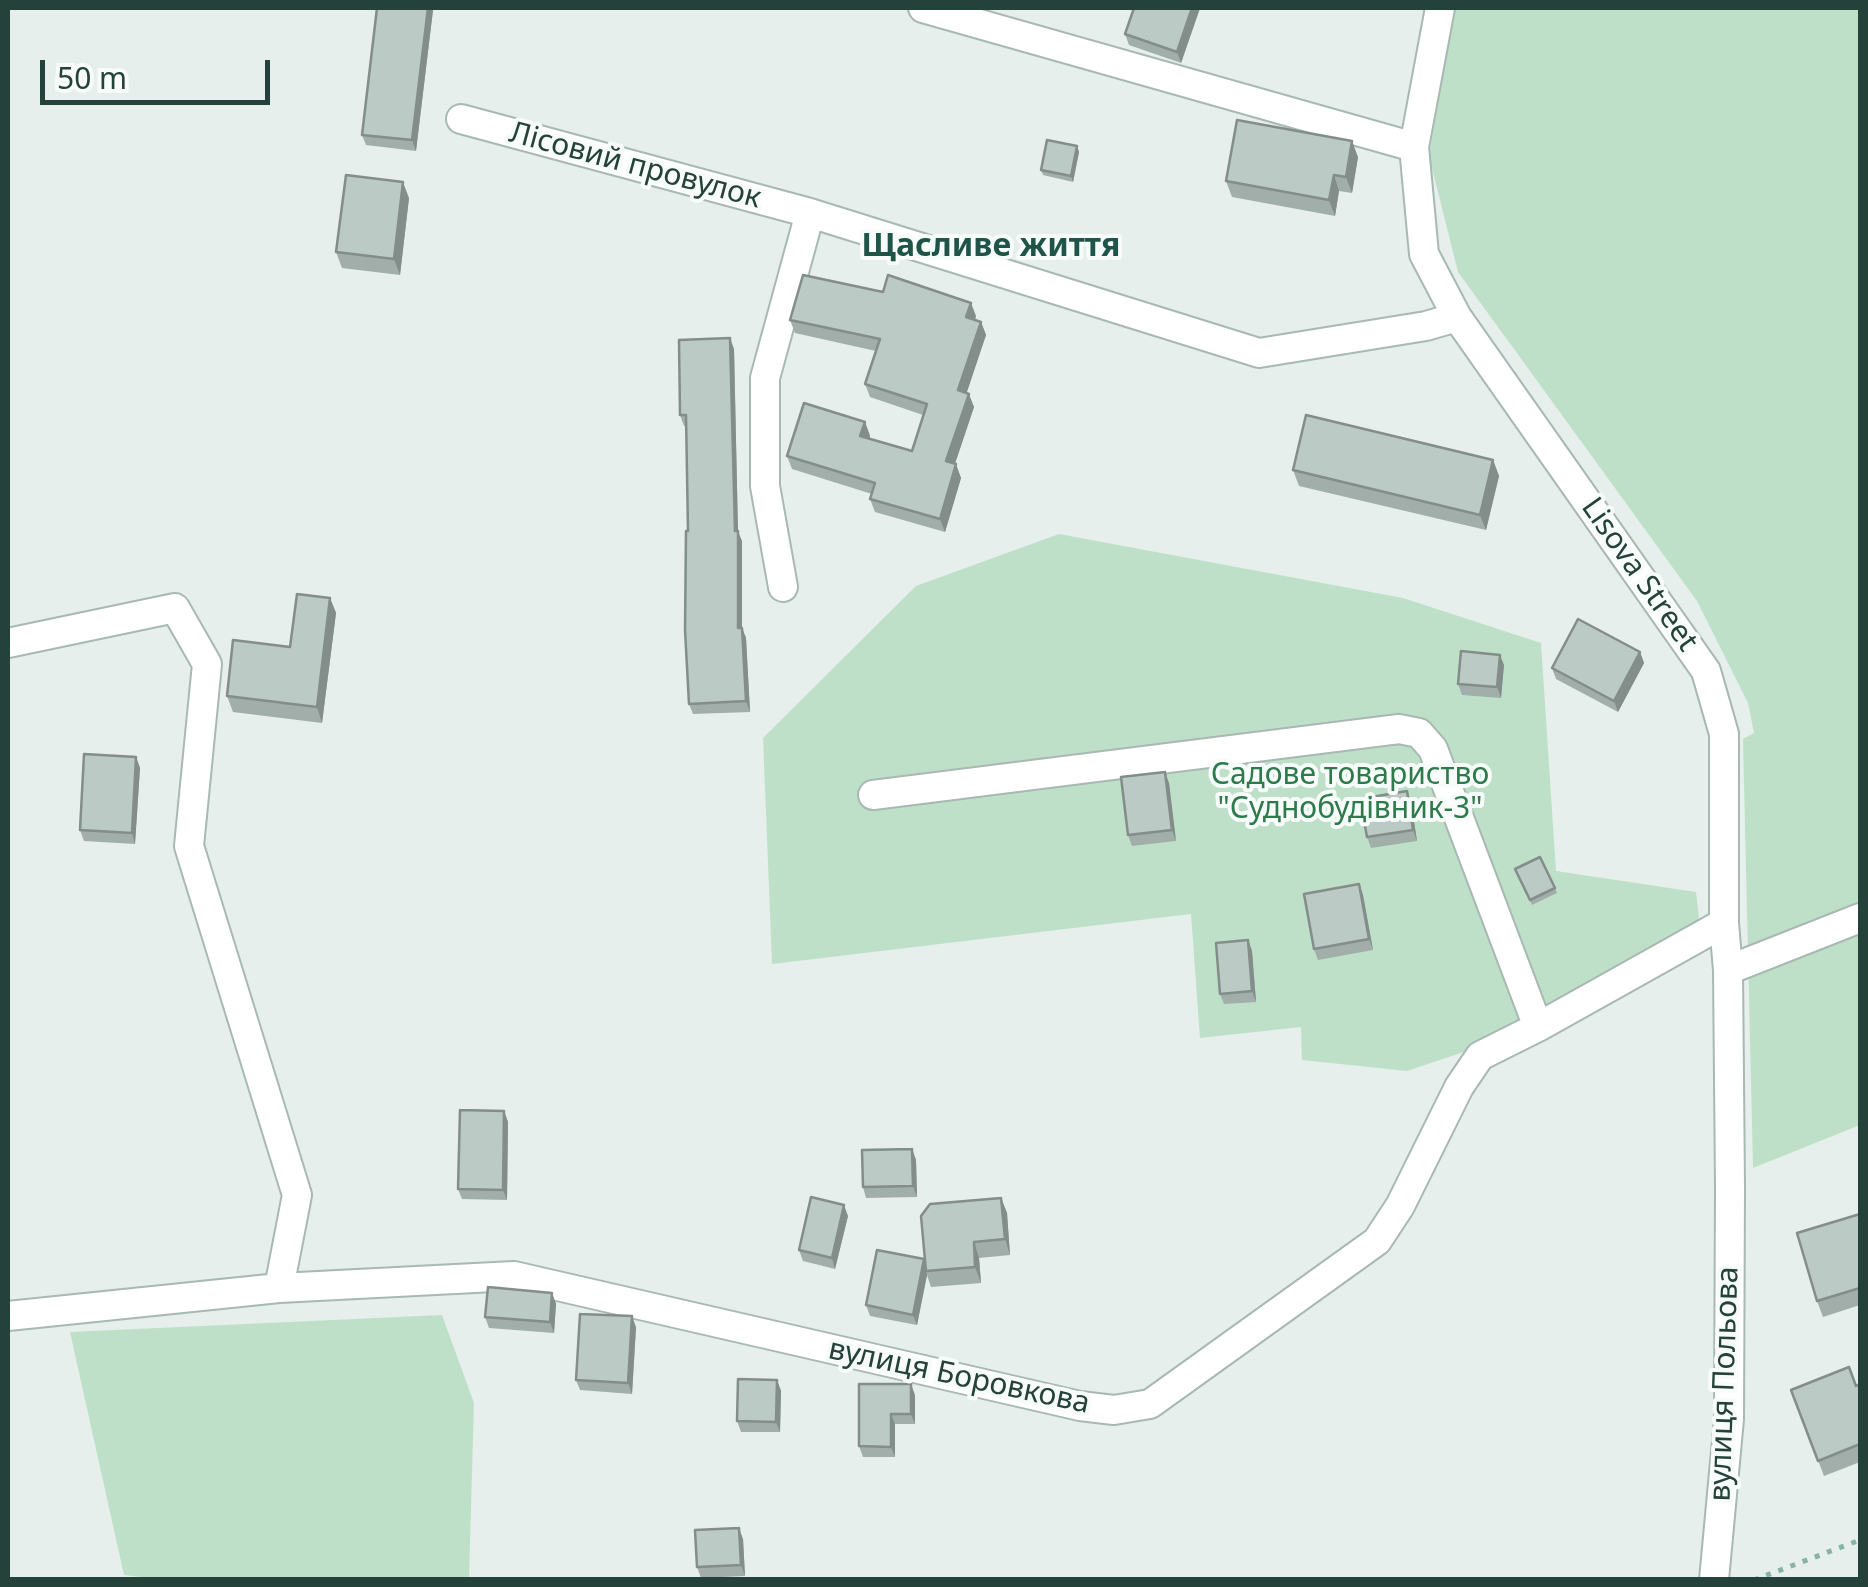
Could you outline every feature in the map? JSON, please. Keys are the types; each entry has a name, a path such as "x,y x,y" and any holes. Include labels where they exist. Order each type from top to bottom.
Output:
{"street":[{"path":"924,8 1414,147"},
{"name":"Lisova Street","path":"1440,8 1414,147 1424,254 1457,318 1706,672 1724,734 1730,1188"},
{"name":"Лісовий провулок","path":"461,119 810,213 1259,353 1457,318"},
{"path":"783,588 765,486 765,378 810,213"},
{"path":"8,643 175,608 208,664 189,846 297,1195 279,1288"},
{"path":"873,796 1398,728 1419,733 1433,750 1538,1027"},
{"path":"1728,970 1860,918"},
{"name":"вулиця Боровкова","path":"8,1316 279,1288 514,1276 1080,1406 1114,1410 1150,1404 1377,1240 1400,1206 1458,1087 1480,1056 1724,923"},
{"name":"вулиця Польова","path":"1714,1580 1729,1420 1730,1188"}],"path":[{"path":"1754,1580 1860,1540"}],"green space":[{"path":"1454,8 1860,8 1860,1125 1753,1168 1743,739 1754,733 1748,703 1697,601 1458,272 1429,156"},
{"name":"Садове товариство \"Суднобудівник-3\"","path":"1059,534 1403,598 1541,643 1556,871 1696,892 1701,936 1538,1027 1407,1071 1302,1060 1301,1027 1200,1038 1191,914 772,964 763,738 916,586"},
{"path":"442,1315 474,1403 469,1579 167,1580 124,1575 70,1332"}],"building":[{"path":"377,8 428,8 412,140 362,135"},
{"path":"1134,8 1192,8 1177,52 1125,34"},
{"path":"1237,120 1352,141 1346,177 1334,175 1329,200 1226,181"},
{"path":"1047,140 1077,146 1071,176 1041,170"},
{"path":"346,175 403,182 394,259 336,252"},
{"path":"803,275 883,292 888,275 971,303 966,317 981,322 958,390 969,394 946,461 956,464 940,519 870,499 875,483 787,456 804,403 865,422 860,436 912,451 927,404 865,384 880,339 790,320"},
{"path":"730,338 738,628 742,628 746,701 689,704 685,630 686,415 680,415 679,340"},
{"path":"1306,415 1493,460 1480,515 1293,470"},
{"path":"297,594 330,598 317,707 227,696 233,640 290,647"},
{"path":"1578,619 1640,652 1614,701 1552,668"},
{"path":"1461,651 1500,655 1497,687 1458,684"},
{"path":"84,754 136,757 132,833 80,830"},
{"path":"1165,772 1172,830 1128,835 1121,777"},
{"path":"1407,791 1413,830 1367,837 1360,799"},
{"path":"1540,857 1555,888 1530,900 1515,869"},
{"path":"1359,884 1369,939 1314,949 1304,894"},
{"path":"1248,940 1252,991 1220,994 1216,943"},
{"path":"460,1110 504,1111 503,1190 458,1189"},
{"path":"912,1149 913,1186 863,1187 862,1150"},
{"path":"811,1197 844,1205 832,1258 799,1250"},
{"path":"1001,1198 1005,1239 974,1242 975,1267 926,1271 921,1216 930,1204"},
{"path":"1860,1214 1860,1288 1817,1301 1797,1233"},
{"path":"877,1250 924,1259 913,1315 866,1305"},
{"path":"488,1287 552,1293 550,1322 485,1317"},
{"path":"580,1314 632,1316 628,1383 576,1380"},
{"path":"1849,1367 1856,1386 1860,1384 1860,1444 1818,1461 1791,1390"},
{"path":"738,1379 777,1380 776,1422 737,1421"},
{"path":"859,1384 911,1384 911,1414 891,1414 891,1447 859,1446"},
{"path":"739,1528 741,1565 697,1567 695,1530"}],"district":[{"name":"Щасливе життя","path":"991,247"}]}
